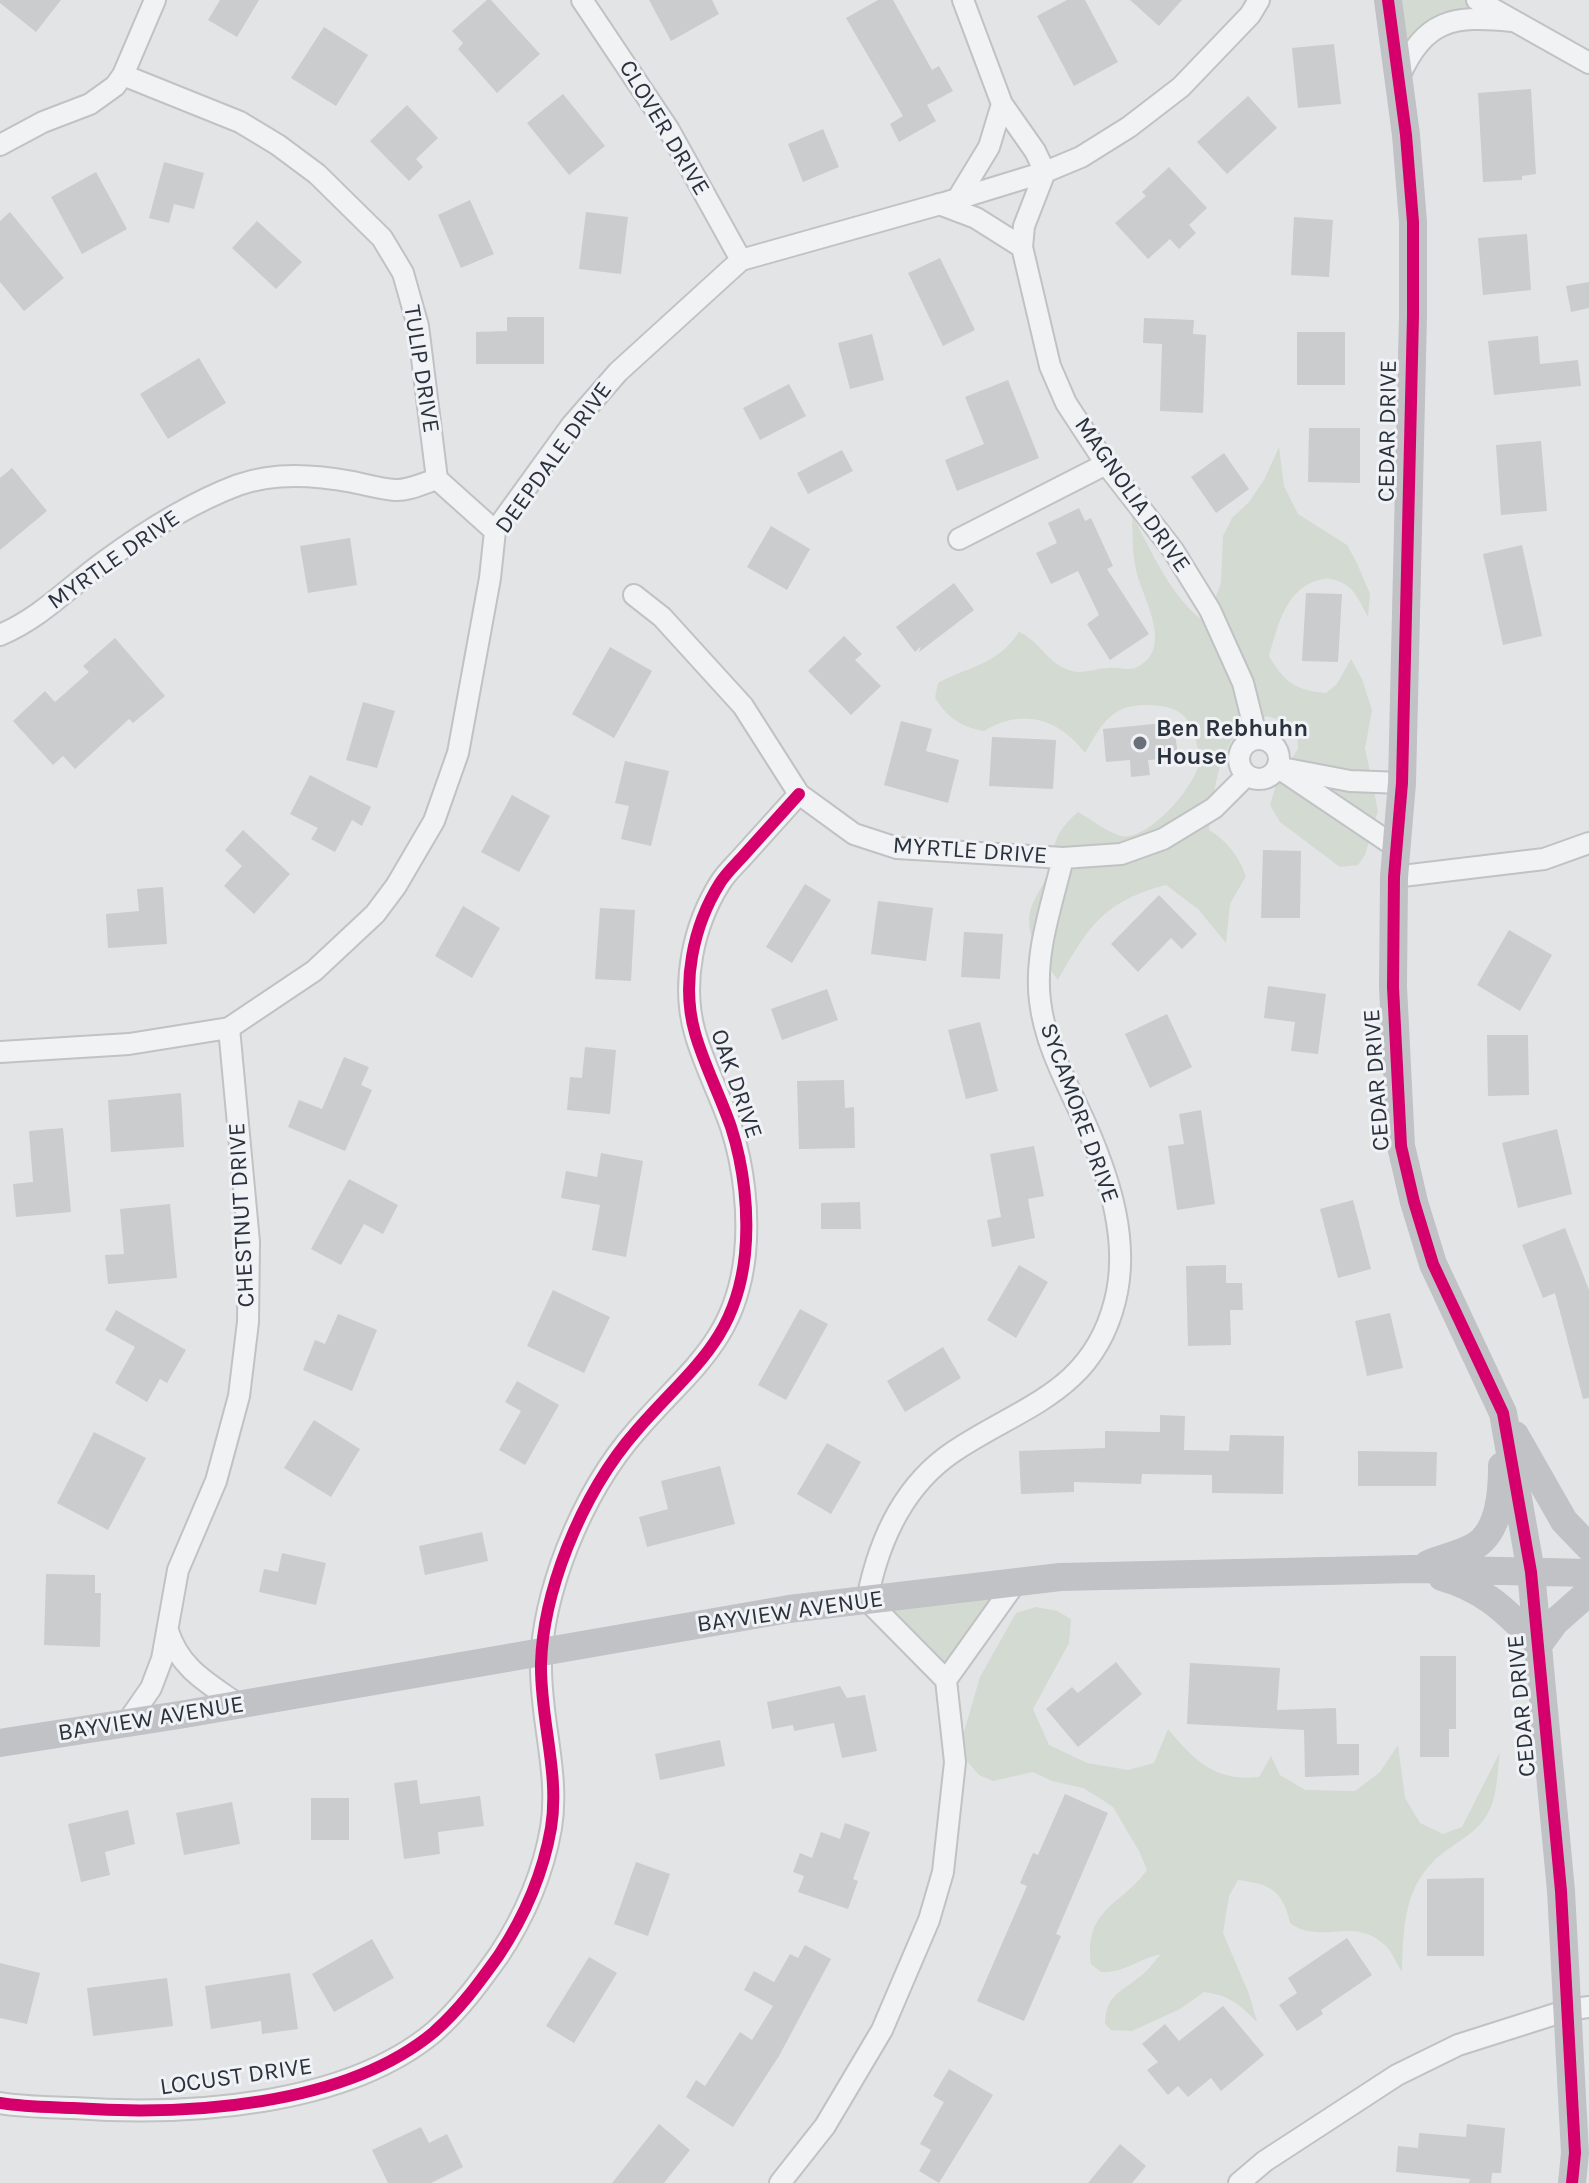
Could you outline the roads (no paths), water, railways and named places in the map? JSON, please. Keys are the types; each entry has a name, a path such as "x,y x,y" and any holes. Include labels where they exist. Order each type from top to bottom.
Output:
{"street":[{"path":"0,145 43,122 90,104 115,86 123,75 155,0"},
{"name":"CLOVER DRIVE","path":"582,0 669,130 741,260"},
{"path":"963,0 1002,104 1035,151 1045,172"},
{"name":"DEEPDALE DRIVE","path":"0,1052 129,1044 229,1028 314,971 375,914 396,886 434,821 458,753 490,578 495,531 571,426 618,372 741,260 1045,172 1093,150 1181,87 1250,15 1259,0"},
{"name":"CEDAR DRIVE","path":"1388,0 1413,222 1402,783 1394,877 1393,987 1401,1146 1433,1264 1503,1413 1531,1572 1561,1891 1578,2008 1572,2183"},
{"path":"1477,0 1589,63"},
{"path":"1399,77 1420,41 1451,22 1468,18 1512,21"},
{"name":"TULIP DRIVE","path":"123,75 240,122 278,145 317,174 382,238 403,273 418,326 437,479"},
{"path":"1002,104 986,156 949,201 1022,247"},
{"name":"MAGNOLIA DRIVE","path":"1045,172 1024,226 1022,247 1050,366 1066,403 1106,464 1173,550 1210,610 1243,683 1257,739"},
{"path":"959,539 1106,464"},
{"name":"MYRTLE DRIVE","path":"0,635 15,629 61,599 103,562 164,522 200,501 241,484 288,475 329,478 398,490 437,479"},
{"path":"437,479 495,531"},
{"name":"MYRTLE DRIVE","path":"634,595 662,617 743,706 799,794 854,834 888,846 1063,858 1121,854 1163,839 1214,808 1247,775"},
{"path":"1257,739 1271,742 1276,747 1277,767 1263,779 1247,775 1239,762 1239,754 1243,746 1257,739"},
{"path":"1277,767 1350,781 1402,783"},
{"path":"1277,767 1396,847"},
{"name":"OAK DRIVE","path":"542,1653 546,1616 566,1551 584,1510 606,1472 635,1433 711,1350 733,1312 745,1257 743,1182 732,1131 694,1031 690,1002 691,964 698,926 721,881 799,794"},
{"path":"1394,877 1544,859 1589,843"},
{"name":"SYCAMORE DRIVE","path":"867,1600 873,1569 888,1528 904,1501 951,1453 1044,1400 1080,1370 1103,1338 1116,1299 1121,1247 1114,1203 1087,1127 1068,1089 1050,1041 1040,1001 1039,956 1063,858"},
{"name":"CHESTNUT DRIVE","path":"126,1724 151,1688 162,1659 178,1570 225,1454 239,1396 248,1306 249,1242 229,1028"},
{"path":"1503,1413 1564,1521 1589,1547"},
{"path":"1414,1569 1475,1546 1496,1519 1502,1484 1503,1413"},
{"path":"1414,1569 1470,1585 1539,1644 1555,1622 1589,1592"},
{"name":"BAYVIEW AVENUE","path":"0,1743 775,1612 1060,1577 1414,1569 1589,1573"},
{"path":"946,1680 1016,1582"},
{"path":"780,2183 825,2126 882,2030 929,1920 943,1872 955,1762 946,1680 867,1600"},
{"path":"168,1631 178,1656 186,1665 239,1705"},
{"name":"LOCUST DRIVE","path":"0,2103 129,2112 195,2110 283,2097 325,2087 392,2060 433,2033 472,1994 517,1928 541,1871 552,1826 554,1791 542,1653"},
{"path":"1239,2183 1265,2161 1397,2075 1458,2045 1578,2008"}],"place":[{"name":"Ben Rebhuhn House","path":"1140,743"}]}
